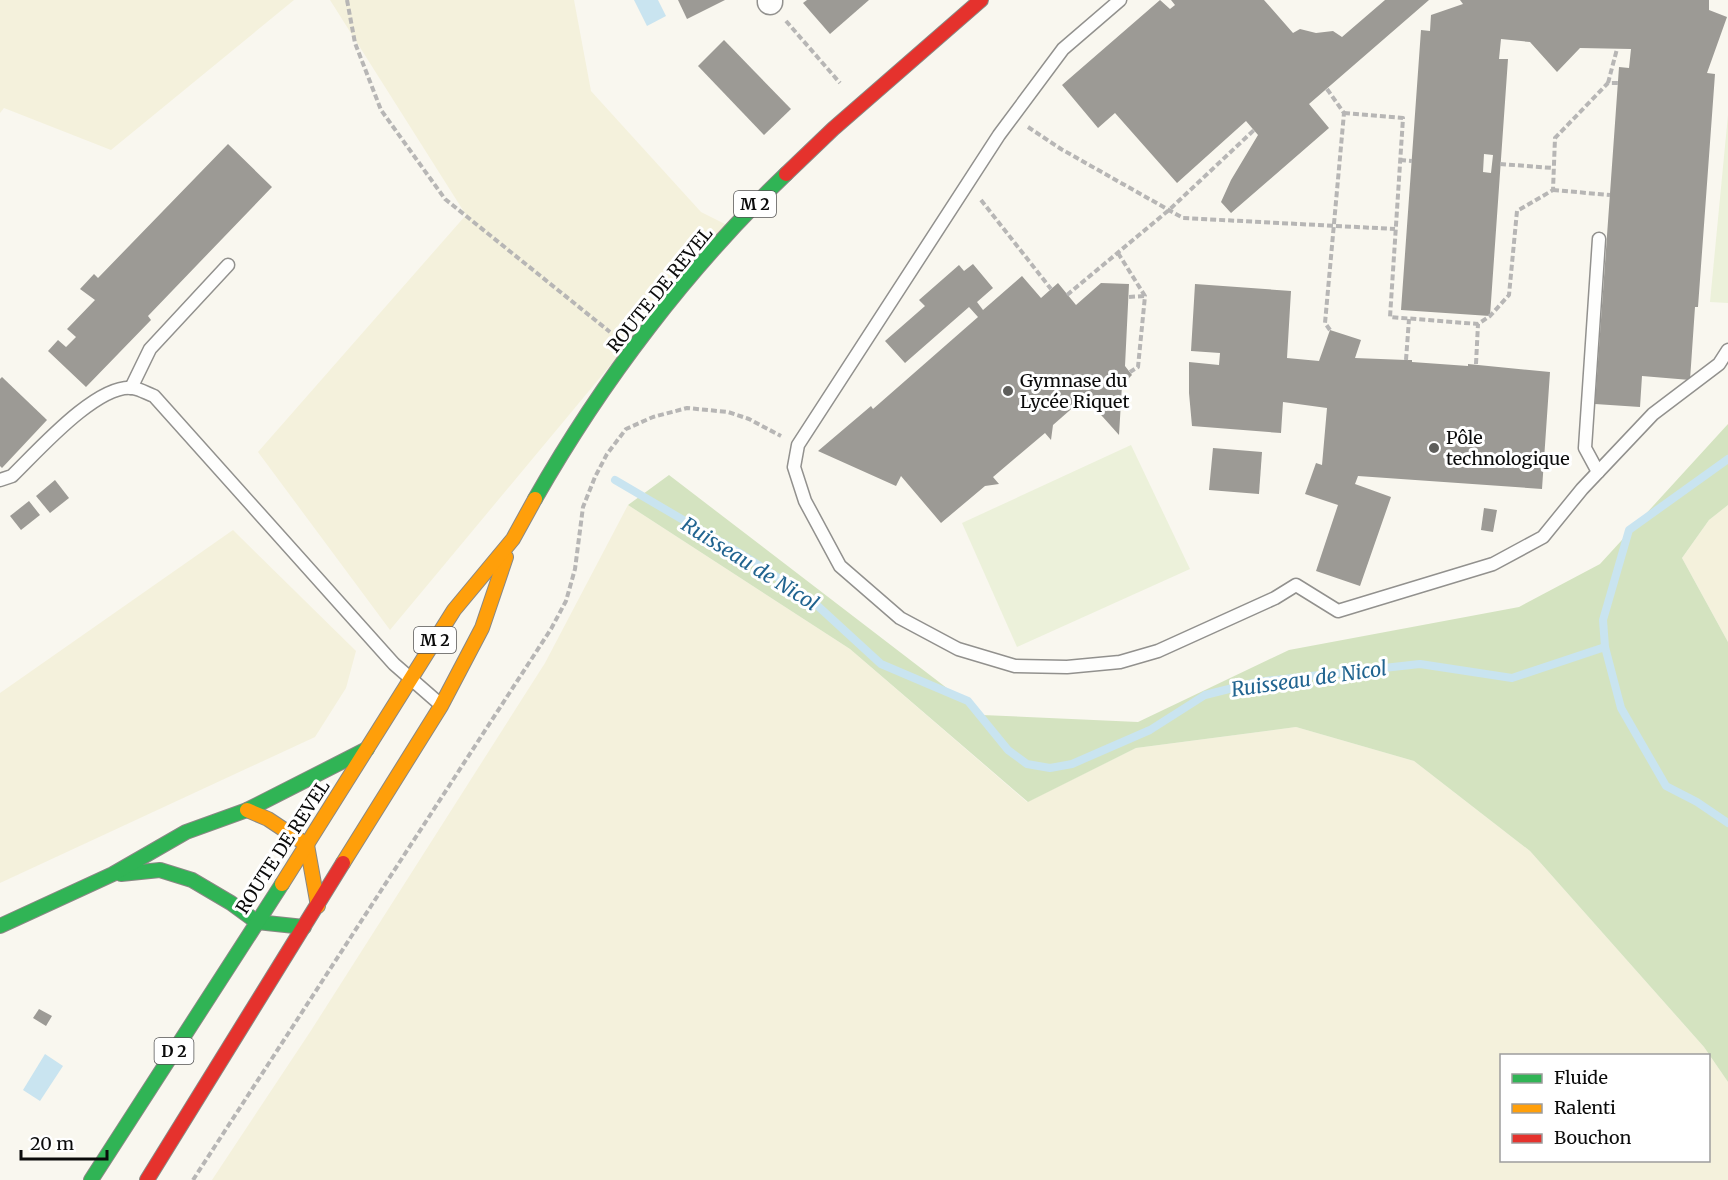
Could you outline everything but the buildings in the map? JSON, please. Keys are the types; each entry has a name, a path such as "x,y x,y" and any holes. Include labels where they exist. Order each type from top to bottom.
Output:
{"main road":[{"name":"ROUTE DE REVEL","path":"91,1180 307,845 454,610 513,539 565,447 634,348 681,288 759,200 834,129 981,0"},
{"name":"ROUTE DE REVEL","path":"147,1180 441,706 482,628 513,539"},
{"path":"0,926 113,874 186,832 247,810 367,749"},
{"path":"247,810 268,819 307,845 318,906"},
{"path":"113,874 160,870 192,880 231,903 257,922 304,927"}],"lane":[{"path":"1120,0 1063,49 1013,116 967,183 798,445 794,467 805,501 840,566 900,618 958,650 1015,666 1056,667 1120,662 1158,651 1275,598 1296,585 1338,612 1493,564 1543,537 1598,472 1653,414 1719,364 1728,350"},
{"path":"1598,472 1586,448 1599,239"},
{"path":"131,388 150,349 228,266"},
{"path":"0,480 12,476 79,412 106,393 131,388 154,396 378,646 411,680 441,706"}],"path":[{"path":"346,0 355,43 381,110 445,199 614,335"},
{"path":"770,1 840,83"},
{"path":"1553,189 1555,138 1608,83 1617,49"},
{"path":"1608,83 1618,83"},
{"path":"1327,89 1344,113 1325,323 1330,330"},
{"path":"1344,113 1403,118 1390,317 1478,324 1490,316 1509,295 1516,211 1553,189 1610,195"},
{"path":"1013,116 1061,149 1183,218 1395,230"},
{"path":"1067,295 1169,210 1254,130"},
{"path":"1400,160 1412,161"},
{"path":"1500,164 1554,168"},
{"path":"967,183 1051,289"},
{"path":"1118,253 1145,296 1138,367 1130,372"},
{"path":"1129,297 1145,296"},
{"path":"1406,360 1409,319"},
{"path":"1476,364 1478,324"},
{"path":"192,1180 551,629 566,601 575,569 583,507 599,469 626,429 653,417 687,408 728,412 749,419 798,445"}],"shaded area":[{"path":"0,0 294,0 111,150 4,108 0,113"},
{"path":"330,0 574,0 591,91 701,212 727,225 390,630 258,452 466,215"},
{"path":"628,505 850,649 1027,802 1136,748 1296,727 1414,761 1530,851 1709,1054 1500,1054 1500,1162 1710,1162 1710,1056 1728,1082 1728,1180 212,1180 312,1029 545,663"},
{"path":"1728,505 1728,642 1682,558 1709,520"},
{"path":"233,530 356,651 346,688 315,737 0,883 0,693"}],"green space":[{"path":"1728,115 1728,303 1710,302"},
{"path":"1728,424 1728,505 1709,520 1682,558 1728,642 1728,1082 1704,1047 1530,851 1414,761 1296,727 1136,748 1028,802 850,649 628,505 669,475 982,715 1138,722 1289,650 1519,607 1600,564"},
{"path":"1131,445 1190,569 1017,647 962,523"}],"water":[{"path":"634,0 658,0 666,16 647,26"},
{"path":"45,1054 63,1066 40,1101 23,1090"}],"waterway":[{"name":"Ruisseau de Nicol","path":"1605,647 1603,620 1629,530 1728,459"},
{"name":"Ruisseau de Nicol","path":"615,480 743,555 808,597 881,664 968,701 1008,750 1027,764 1050,768 1072,764 1150,730 1205,695 1257,682 1420,664 1512,678 1605,647 1621,708 1666,786 1697,802 1728,823"}],"traffic: fast":[{"path":"535,499 589,412 649,328 715,248 786,174"},
{"path":"0,926 113,874 186,832 247,810 367,749"},
{"path":"121,874 160,870 192,880 231,903 257,922 304,927"},
{"path":"91,1180 282,884"}],"traffic: slow":[{"path":"282,884 454,610 513,539 535,499"},
{"path":"343,863 441,706 482,628 506,557"},
{"path":"247,810 268,819 307,845 318,906"}],"traffic: jam":[{"path":"786,174 833,129 981,0"},
{"path":"147,1180 343,863"}],"place":[{"name":"Gymnase du Lycée Riquet","path":"1008,391"},
{"name":"Pôle technologique","path":"1434,448"}]}
